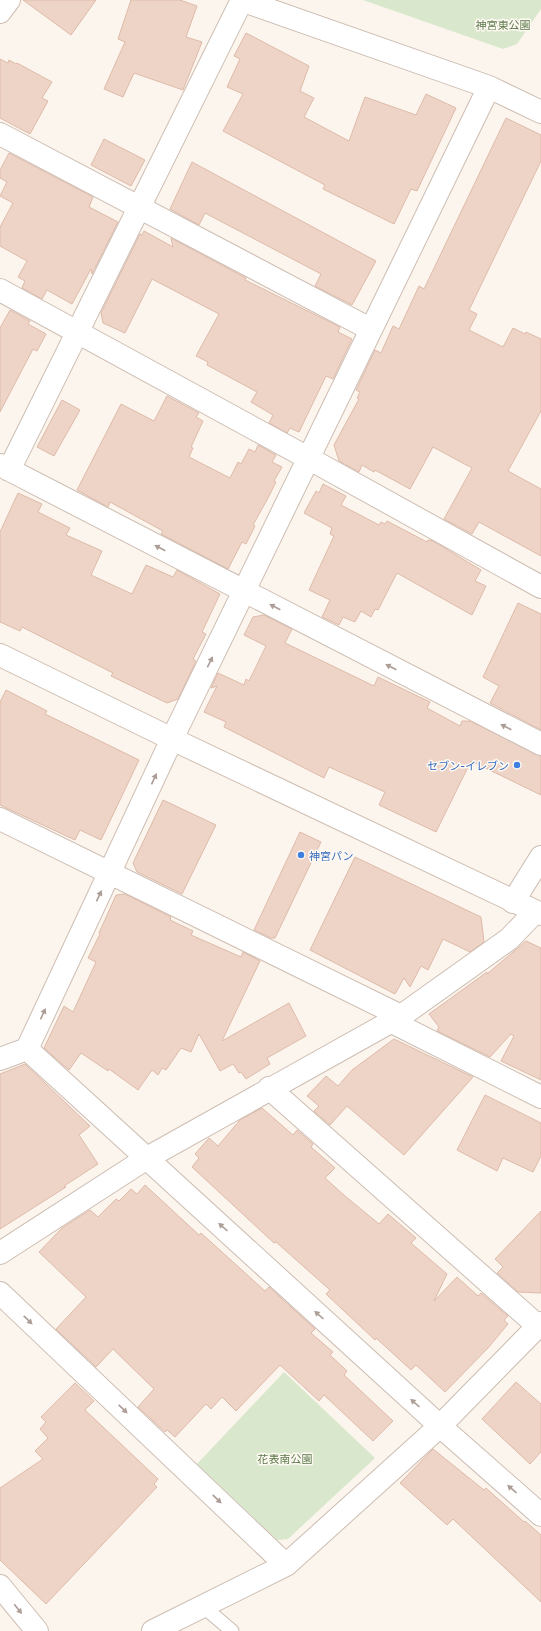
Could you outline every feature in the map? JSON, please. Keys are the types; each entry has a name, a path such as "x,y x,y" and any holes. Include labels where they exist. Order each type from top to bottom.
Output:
{"street":[{"path":"0,12 9,0"},
{"path":"541,112 489,87 242,0 77,332 4,468 541,744"},
{"path":"0,1059 27,1049 172,739 245,592 370,329 489,87"},
{"path":"0,134 370,329"},
{"path":"0,290 541,587"},
{"path":"0,655 172,739 538,913 509,939 395,1018 146,1158 0,1253"},
{"path":"0,818 395,1018 541,1097"},
{"path":"513,902 541,856"},
{"path":"27,1049 440,1426 541,1515"},
{"path":"153,1631 286,1565 440,1426 540,1324 269,1088"},
{"path":"0,1293 286,1565"},
{"path":"0,1586 37,1631"}],"lane":[{"path":"204,1607 232,1631"}],"green space":[{"name":"神宮東公園","path":"363,0 541,0 541,9 517,44 503,49"},
{"name":"花表南公園","path":"284,1372 375,1458 288,1539 277,1540 197,1464"}],"building":[{"path":"23,0 96,0 71,35"},
{"path":"131,0 180,0 197,6 186,37 202,42 183,90 134,73 123,97 104,89 125,42 118,39"},
{"path":"246,33 309,66 300,91 314,98 304,117 349,141 365,97 416,115 426,94 456,108 417,191 411,189 394,224 323,189 325,185 223,131 243,94 227,87 240,59 234,56"},
{"path":"0,59 8,63 9,60 16,64 17,63 52,82 42,98 48,101 30,134 0,118"},
{"path":"506,118 541,135 541,161 469,310 477,314 469,330 503,347 513,328 541,339 541,411 508,471 541,489 541,556 479,522 472,534 444,519 472,468 433,447 410,489 375,470 374,472 362,465 359,472 339,461 334,445 359,399 357,398 360,392 356,390 375,350 381,353 393,326 399,329 419,286 424,289"},
{"path":"104,139 145,160 131,186 91,165"},
{"path":"9,153 93,197 89,207 118,222 92,274 91,269 72,304 47,290 42,299 22,288 25,281 18,277 27,261 0,246 0,227 13,203 0,196 7,182 0,178 0,170"},
{"path":"192,162 376,261 352,305 315,286 321,274 205,213 199,225 170,209"},
{"path":"144,231 173,247 171,238 246,278 245,280 340,327 338,332 352,339 333,379 326,376 299,432 290,428 287,433 269,423 273,415 251,402 257,392 207,365 208,362 196,356 219,314 152,279 125,333 103,323 101,313 140,234 142,235"},
{"path":"10,310 30,321 28,324 46,334 37,351 33,349 0,412 0,328"},
{"path":"167,396 199,413 196,417 203,421 191,447 193,448 189,457 230,478 238,462 241,464 249,449 255,452 258,445 276,455 272,462 282,467 274,481 276,482 268,498 253,525 255,526 246,544 242,542 228,569 161,534 163,531 110,502 108,507 77,490 121,404 154,421"},
{"path":"62,400 80,410 54,456 37,447"},
{"path":"323,484 346,496 341,505 379,525 381,522 385,524 387,521 427,542 428,540 433,541 481,570 475,581 486,586 472,615 397,573 378,610 375,609 371,617 361,611 355,622 343,617 339,625 322,617 330,600 309,590 334,536 330,534 332,528 304,513 316,491 319,493"},
{"path":"18,493 42,504 38,512 70,528 66,535 102,551 91,575 132,594 146,565 173,577 177,570 220,594 202,632 206,634 193,659 196,661 178,699 167,703 111,676 113,673 22,627 20,631 0,622 0,532"},
{"path":"518,603 541,614 541,730 490,703 499,686 483,677"},
{"path":"264,615 292,629 285,643 374,686 378,677 430,702 427,708 460,726 462,721 470,721 541,756 541,795 471,761 436,832 379,805 385,792 329,767 324,778 224,727 226,722 204,712 217,686 211,688 218,673 244,685 246,679 249,681 266,646 244,635 253,617"},
{"path":"6,690 47,711 45,714 139,760 101,840 80,830 75,840 0,805 0,702"},
{"path":"163,800 216,825 182,894 137,872 133,863"},
{"path":"300,832 321,842 275,938 271,938 254,930"},
{"path":"355,857 481,917 484,942 470,952 443,939 428,970 421,966 410,987 404,978 395,994 310,950"},
{"path":"125,894 171,917 170,920 193,931 191,935 241,957 243,952 260,961 222,1041 289,1003 306,1036 267,1058 270,1064 246,1079 241,1072 239,1073 233,1064 220,1071 199,1034 191,1052 181,1048 166,1070 162,1068 158,1075 152,1070 138,1090 109,1069 108,1071 81,1053 69,1070 44,1048 64,1006 73,1012 96,962 88,958 100,934 99,933 116,895"},
{"path":"526,941 541,948 541,1080 501,1061 514,1036 511,1034 490,1057 437,1031 439,1027 429,1014 487,972 487,974"},
{"path":"394,1039 473,1077 404,1155 347,1106 330,1125 314,1111 319,1106 307,1096 326,1076 338,1086 352,1070"},
{"path":"25,1064 90,1126 79,1135 98,1164 64,1186 66,1187 0,1229 0,1074"},
{"path":"485,1095 541,1123 541,1156 533,1172 503,1158 497,1171 457,1150"},
{"path":"262,1108 293,1135 297,1130 313,1144 311,1147 335,1168 325,1178 345,1196 379,1224 388,1214 416,1238 411,1243 447,1274 434,1301 457,1277 478,1296 481,1293 508,1316 504,1320 508,1324 488,1348 445,1392 416,1365 411,1370 376,1338 375,1340 326,1294 330,1290 276,1242 274,1243 192,1167 199,1158 195,1154 209,1138 218,1146 240,1120"},
{"path":"145,1185 199,1235 201,1233 265,1291 269,1287 315,1329 311,1333 333,1352 330,1355 347,1371 344,1375 393,1421 373,1441 324,1395 319,1401 280,1365 236,1411 222,1397 211,1409 206,1404 175,1437 167,1430 165,1432 138,1407 154,1389 113,1349 96,1367 56,1329 86,1297 39,1252 62,1228 90,1210 98,1217 116,1199 119,1201 131,1189 137,1194"},
{"path":"541,1211 541,1293 518,1292 497,1273 503,1267 495,1259"},
{"path":"516,1382 541,1404 541,1452 530,1464 482,1419"},
{"path":"75,1383 94,1401 85,1410 158,1479 154,1484 157,1487 46,1604 0,1560 0,1488 43,1459 35,1451 48,1438 40,1429 46,1422 41,1417"},
{"path":"433,1449 484,1490 486,1488 541,1535 541,1602 453,1519 447,1525 400,1483"}],"place":[{"name":"セブン-イレブン","path":"517,765"},
{"name":"神宮パン","path":"301,855"}]}
